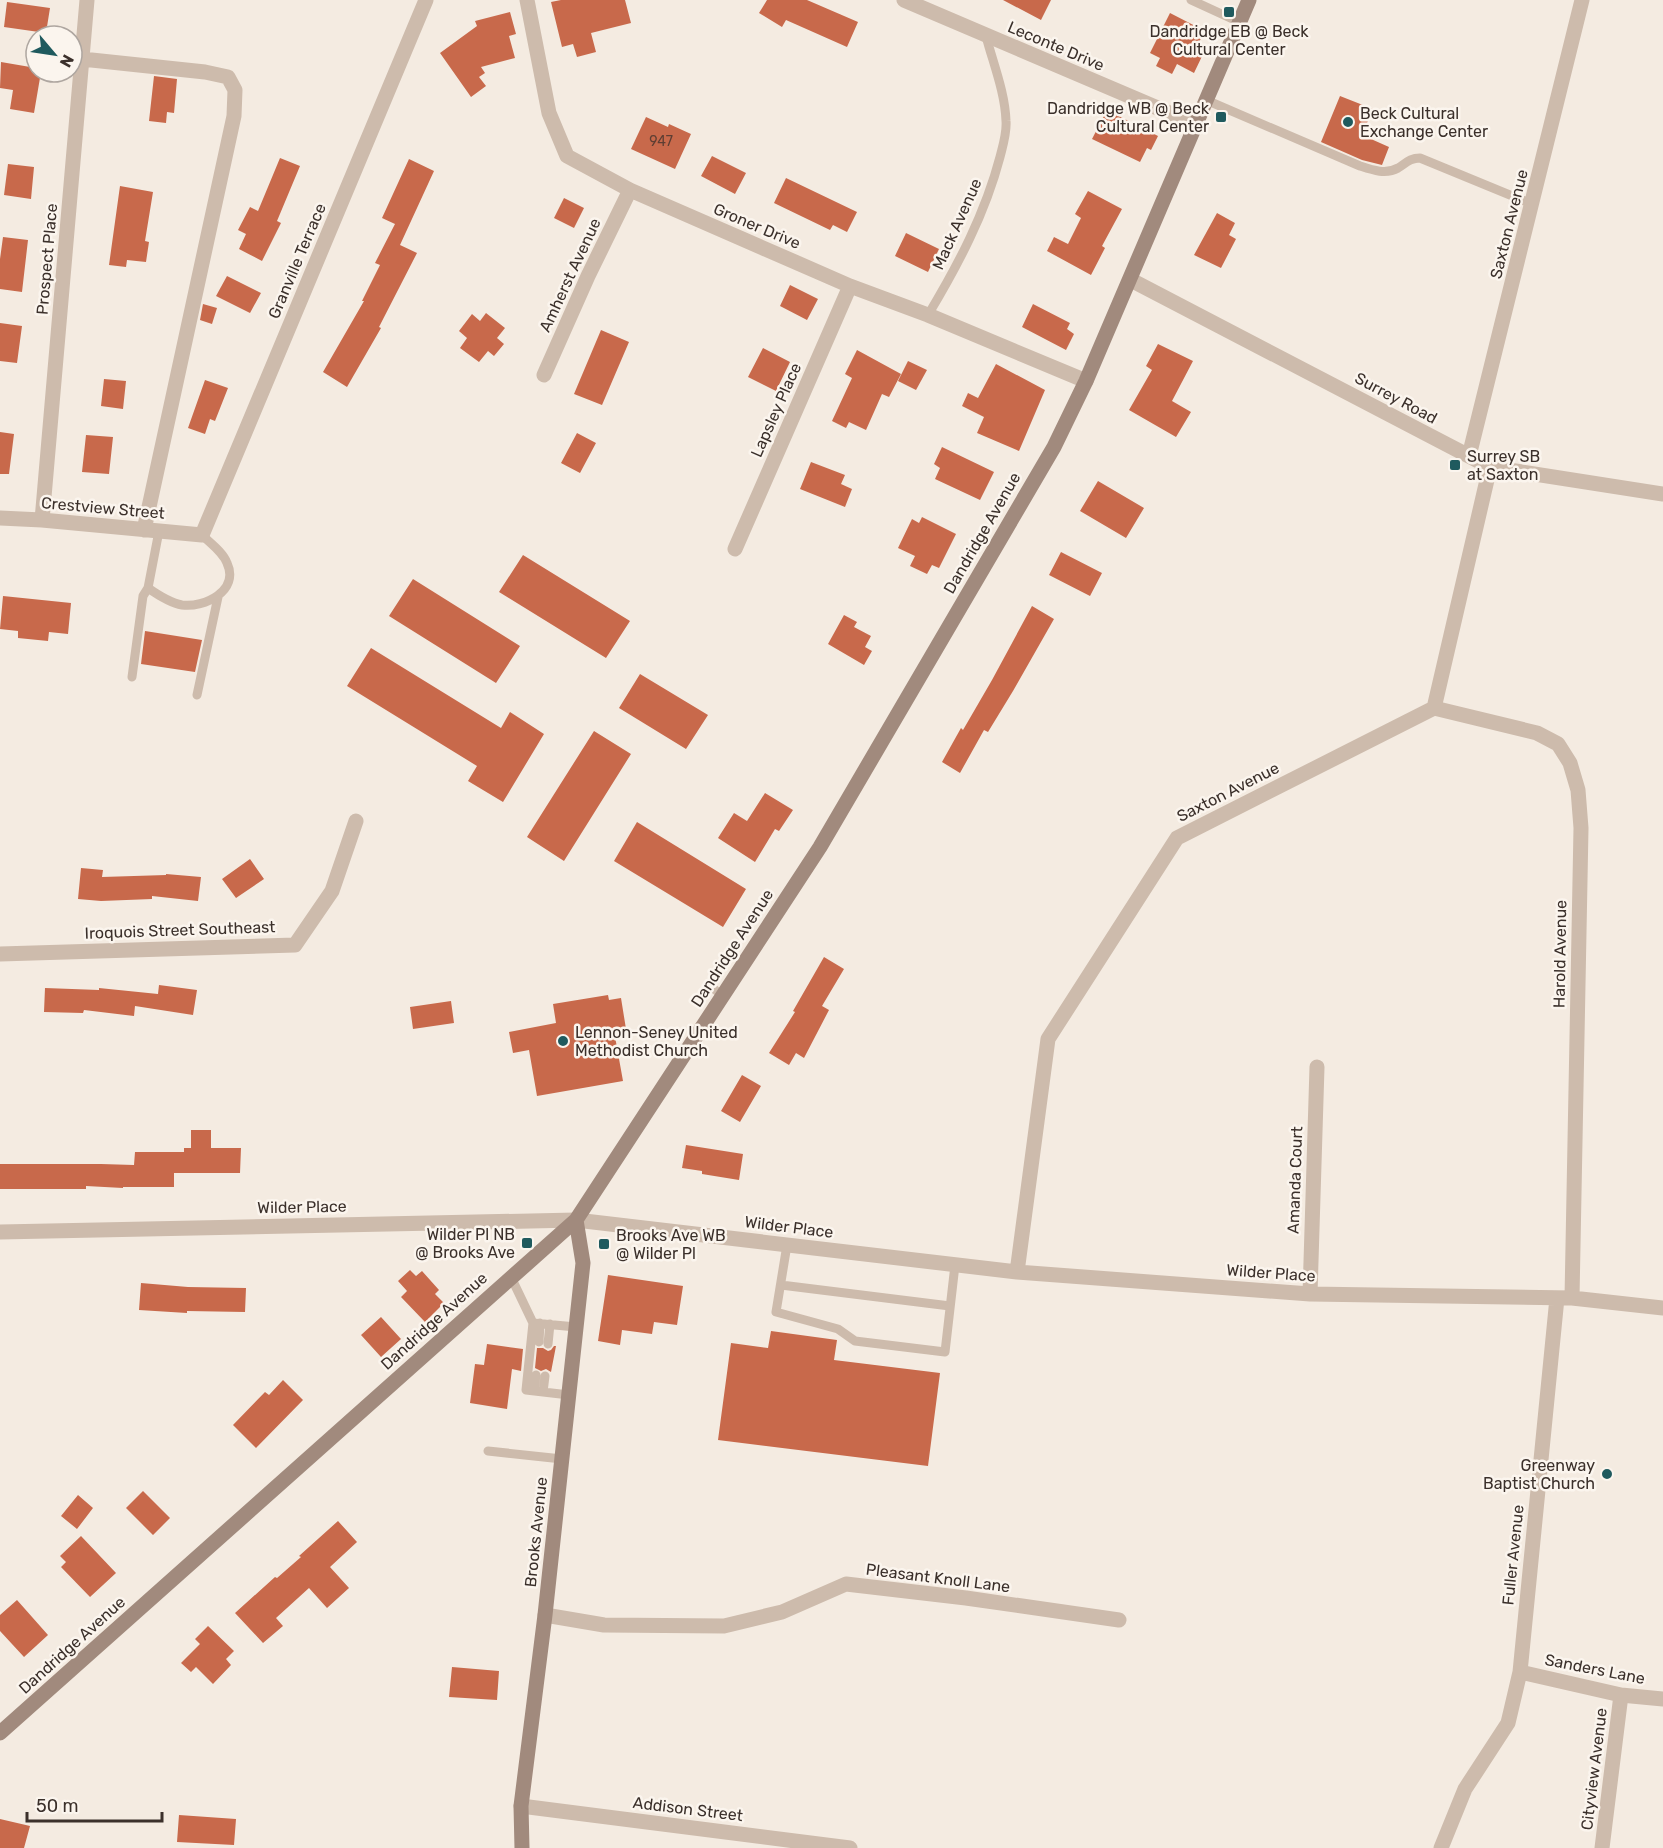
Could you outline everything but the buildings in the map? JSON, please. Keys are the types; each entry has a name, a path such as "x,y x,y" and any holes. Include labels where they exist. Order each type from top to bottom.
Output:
{"street":[{"name":"Prospect Place","path":"84,35 87,0"},
{"name":"Granville Terrace","path":"202,535 426,0"},
{"name":"Groner Drive","path":"527,0 549,113 567,156 630,190 850,286 928,315 1086,381"},
{"name":"Leconte Drive","path":"904,0 1195,124"},
{"name":"Dandridge Avenue","path":"0,1733 576,1220 716,990 820,847 1054,447 1131,280 1249,0"},
{"name":"Saxton Avenue","path":"1470,456 1582,0"},
{"path":"84,59 205,72 228,77 235,90 234,116 152,530"},
{"name":"Prospect Place","path":"42,520 80,84"},
{"name":"Amherst Avenue","path":"544,375 588,276 630,190"},
{"name":"Surrey Road","path":"1131,280 1490,467 1663,494"},
{"name":"Lapsley Place","path":"735,549 850,286"},
{"path":"1434,708 1490,467"},
{"name":"Crestview Street","path":"0,518 202,535"},
{"name":"Saxton Avenue","path":"1017,1272 1048,1039 1177,838 1434,708"},
{"name":"Harold Avenue","path":"1434,708 1537,733 1558,744 1570,763 1578,790 1581,828 1564,1298"},
{"name":"Iroquois Street Southeast","path":"0,954 295,945 332,891 356,821"},
{"name":"Amanda Court","path":"1310,1294 1317,1067"},
{"name":"Wilder Place","path":"0,1232 576,1220 1017,1272 1310,1294 1564,1298 1663,1308"},
{"name":"Brooks Avenue","path":"522,1848 521,1806 545,1615 583,1263 576,1220"},
{"name":"Fuller Avenue","path":"1520,1672 1564,1298"},
{"name":"Pleasant Knoll Lane","path":"545,1615 603,1625 724,1626 782,1612 846,1584 1119,1620"},
{"path":"1441,1848 1464,1789 1508,1723 1520,1672"},
{"name":"Sanders Lane","path":"1520,1672 1621,1695 1663,1699"},
{"name":"Cityview Avenue","path":"1602,1848 1621,1695"},
{"name":"Addison Street","path":"521,1806 814,1846 850,1848"}],"lane":[{"path":"1191,0 1239,22"},
{"name":"Mack Avenue","path":"928,315 953,274 972,235 987,200 1004,142 1005,106 986,36"},
{"path":"1206,100 1360,166 1387,172 1397,169 1412,158 1420,158 1532,204"},
{"path":"132,676 143,596 148,588 152,530"},
{"path":"198,695 218,597 228,584 230,571 227,562 202,535"},
{"path":"148,588 180,605 198,605 218,597"},
{"path":"786,1245 776,1312 838,1329 855,1341 945,1352 955,1264"},
{"path":"511,1277 541,1323 543,1343"},
{"path":"781,1285 951,1306"},
{"path":"541,1323 576,1327"},
{"path":"541,1323 526,1390 569,1395"},
{"path":"539,1391 540,1375"},
{"path":"488,1451 562,1459"}],"place":[{"name":"Dandridge EB @ Beck Cultural Center","path":"1229,12"},
{"name":"Dandridge WB @ Beck Cultural Center","path":"1221,117"},
{"name":"Beck Cultural Exchange Center","path":"1348,122"},
{"name":"Surrey SB at Saxton","path":"1455,465"},
{"name":"Lennon-Seney United Methodist Church","path":"563,1041"},
{"name":"Wilder Pl NB @ Brooks Ave","path":"527,1243"},
{"name":"Brooks Ave WB @ Wilder Pl","path":"604,1244"},
{"name":"Greenway Baptist Church","path":"1607,1474"}]}
